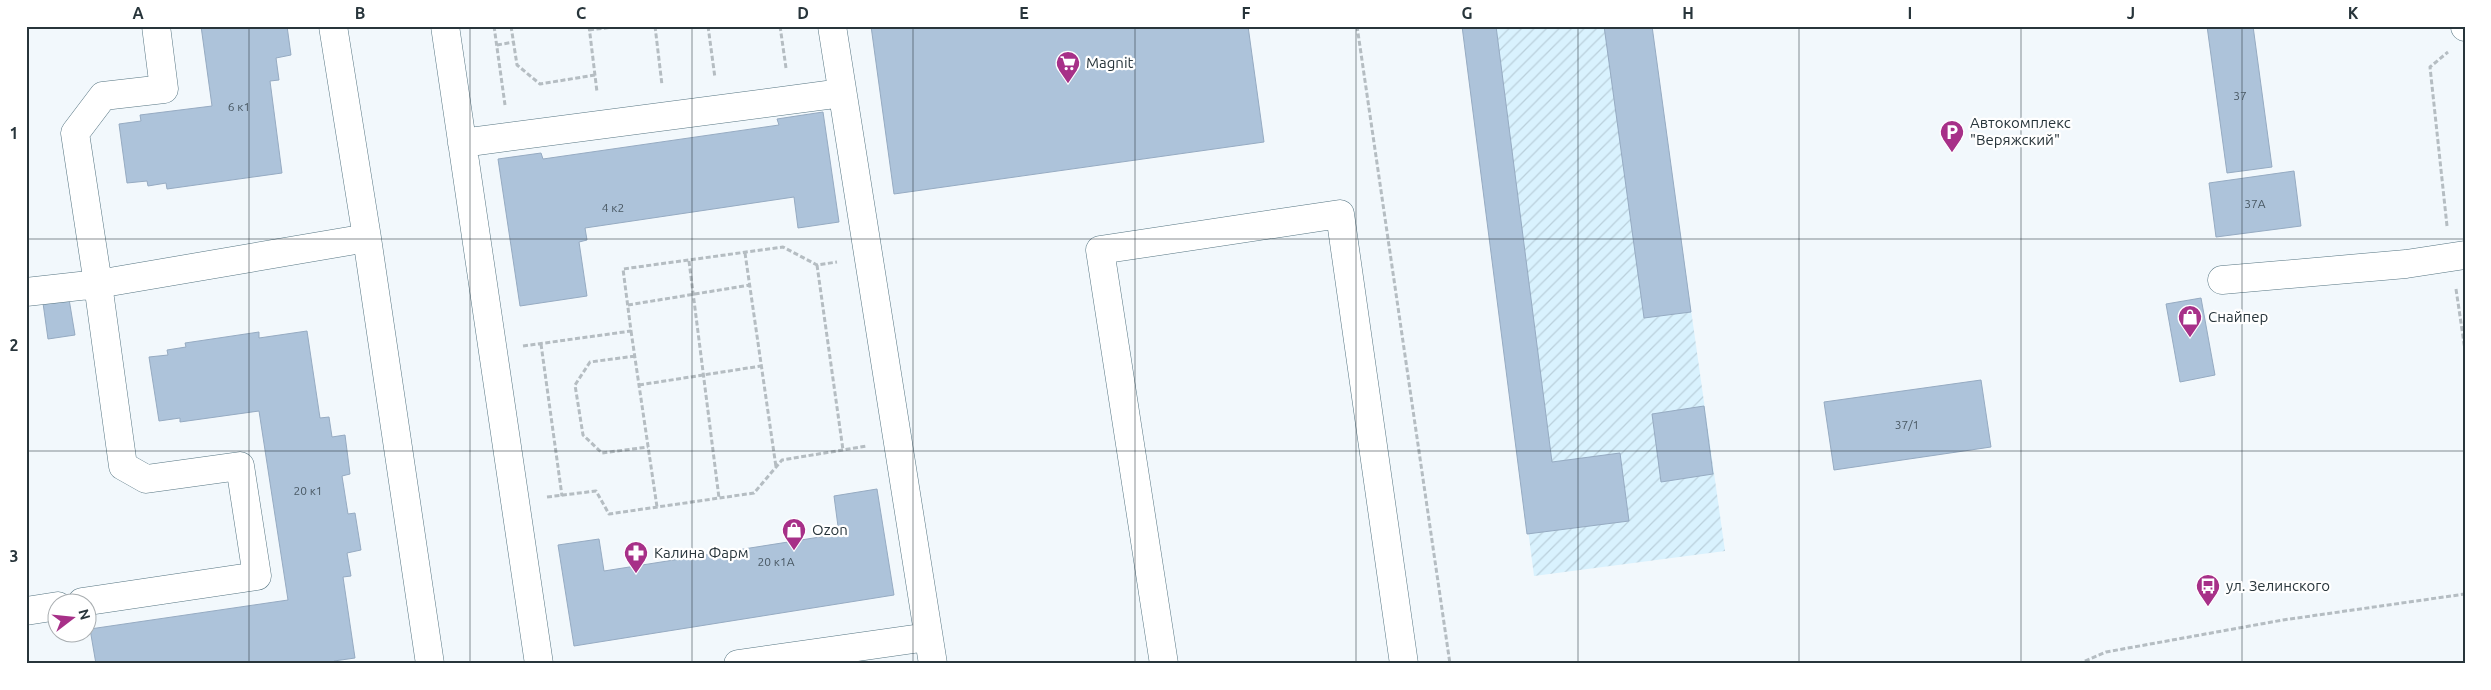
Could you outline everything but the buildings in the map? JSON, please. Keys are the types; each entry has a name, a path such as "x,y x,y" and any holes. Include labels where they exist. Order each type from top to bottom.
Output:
{"lane":[{"path":"98,600 258,576 240,466 146,479 123,466 98,284 74,132 103,96 164,89 156,26"},
{"path":"333,26 367,238 430,664"},
{"path":"445,26 539,664"},
{"path":"832,26 933,664"},
{"path":"462,144 842,93"},
{"path":"1164,664 1100,250 1340,214 1404,664"},
{"path":"26,292 98,284 367,238"},
{"path":"2222,280 2406,264 2458,256"},
{"path":"26,611 48,608"},
{"path":"738,664 928,637"}],"path":[{"path":"494,26 509,137"},
{"path":"511,26 517,65 540,84 595,75 589,28 621,26"},
{"path":"655,26 666,116"},
{"path":"708,26 719,109"},
{"path":"780,26 790,100"},
{"path":"1357,26 1450,664"},
{"path":"497,45 514,42"},
{"path":"2451,51 2430,67 2458,256 2465,350"},
{"path":"657,507 623,269 783,247 817,265 868,256"},
{"path":"746,253 776,467"},
{"path":"689,261 719,498"},
{"path":"817,265 843,450"},
{"path":"628,305 750,285"},
{"path":"492,350 631,331"},
{"path":"541,344 562,496"},
{"path":"635,356 590,362 575,385 582,435 602,453 648,447"},
{"path":"639,385 762,366"},
{"path":"515,501 596,491 609,514 719,498 754,492 782,460 898,440"},
{"path":"2078,664 2106,652 2237,628 2465,594"}],"shaded area":[{"path":"1463,26 1651,26 1725,551 1534,576"}],"place":[{"name":"Magnit","path":"1068,84"},
{"name":"Автокомплекс \"Веряжский\"","path":"1952,153"},
{"name":"Снайпер","path":"2190,338"},
{"name":"Ozon","path":"794,551"},
{"name":"Калина Фарм","path":"636,574"},
{"name":"ул. Зелинского","path":"2208,607"}]}
